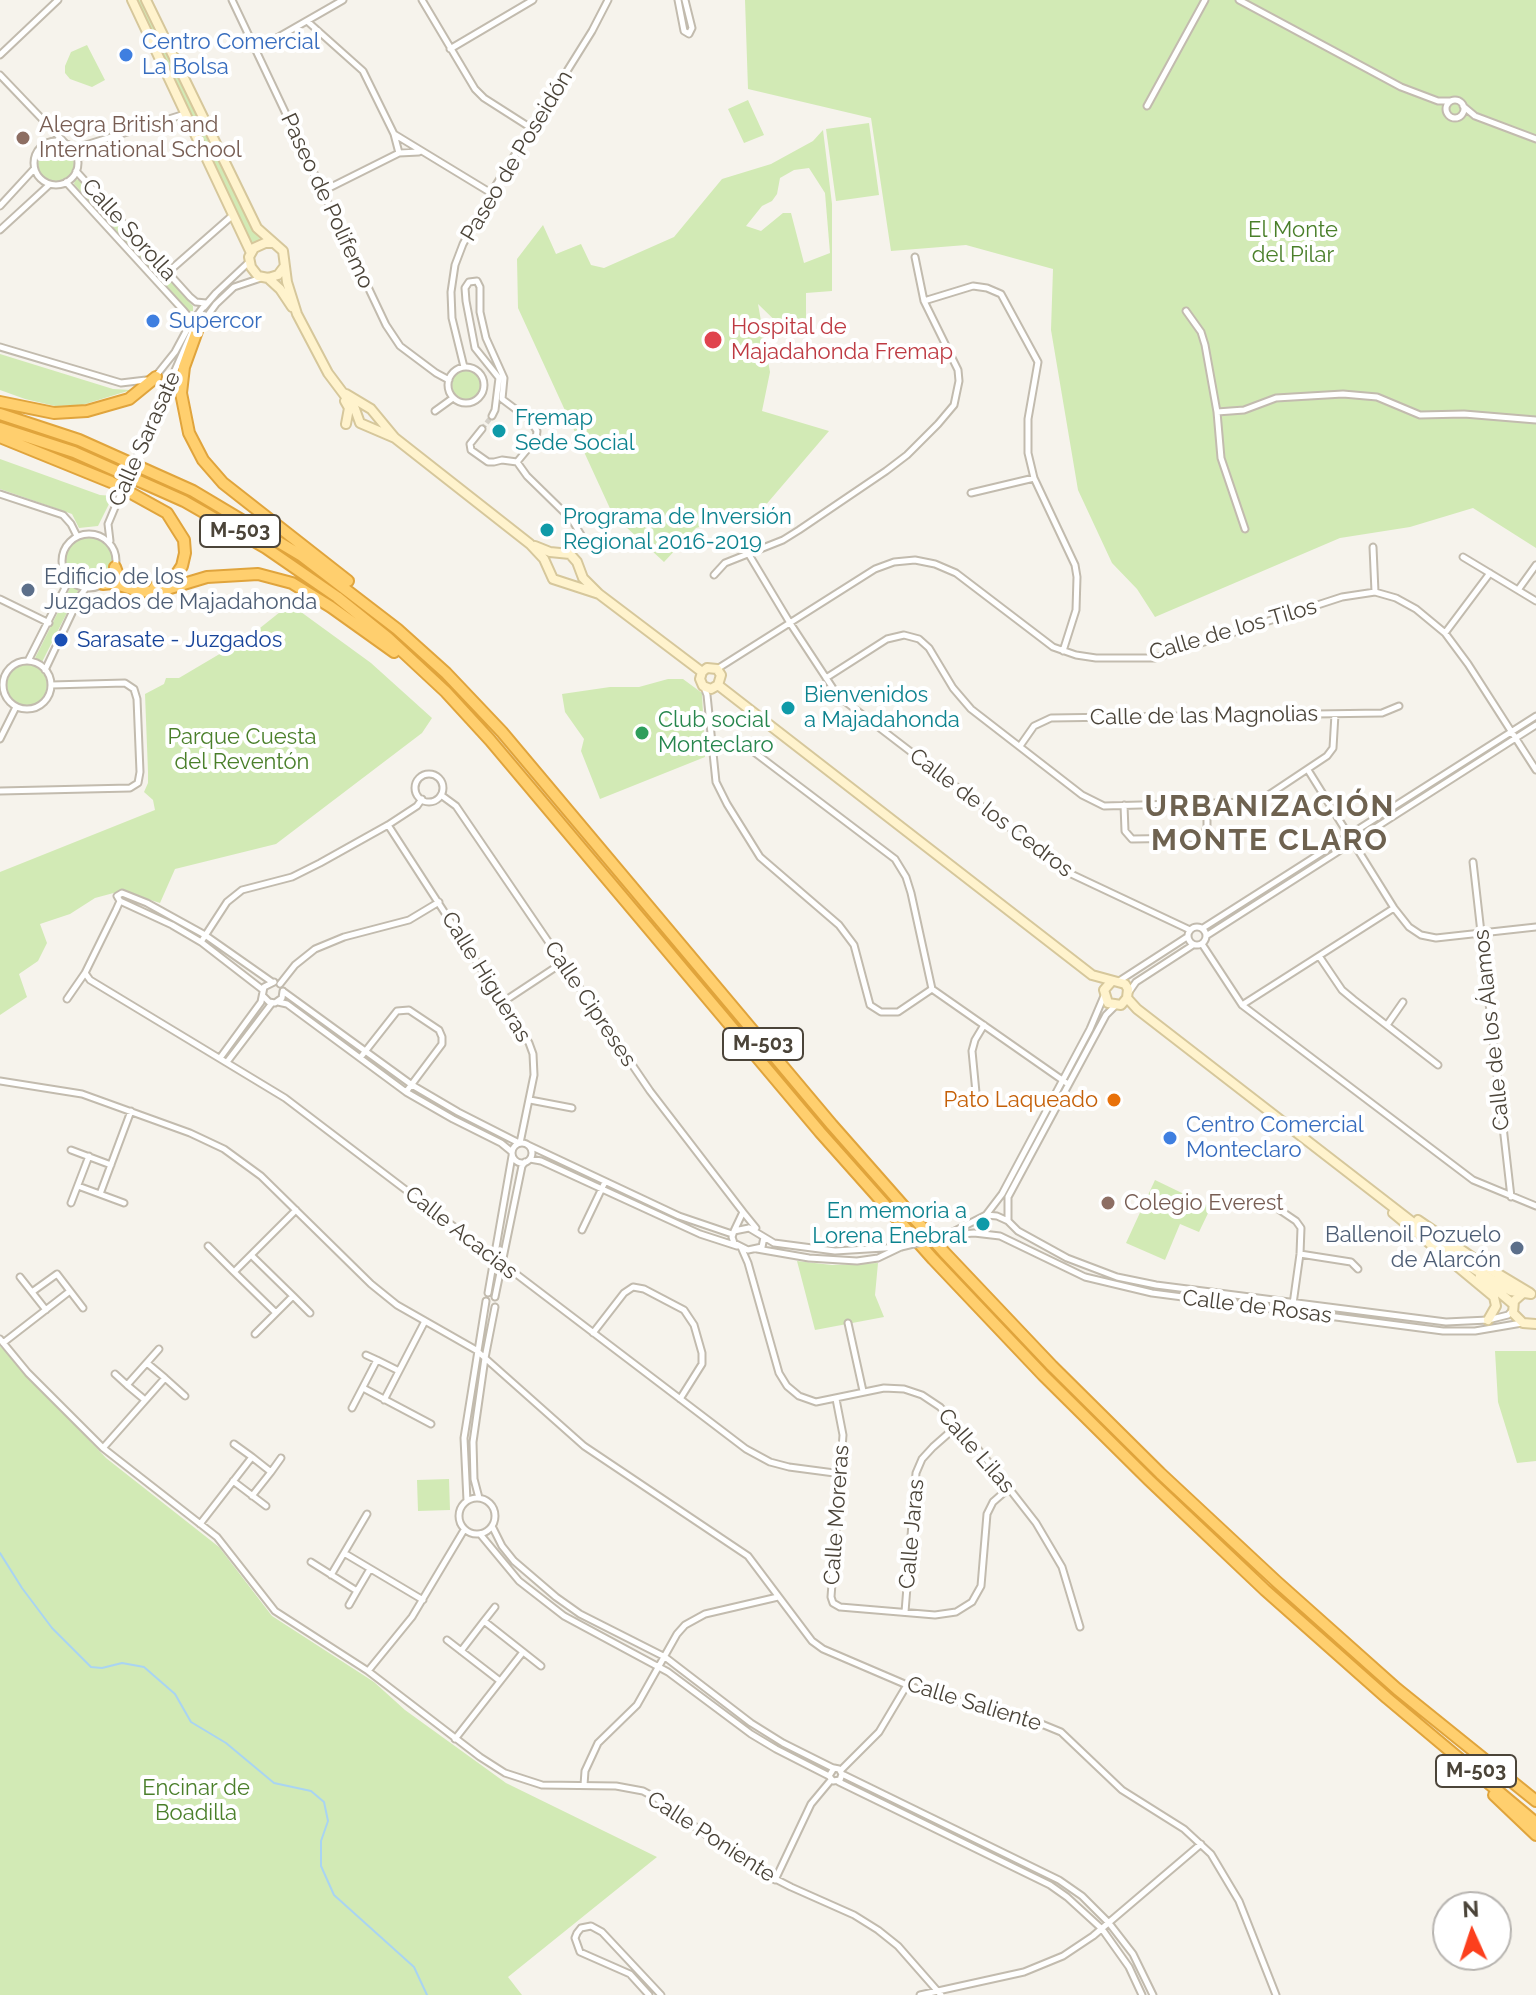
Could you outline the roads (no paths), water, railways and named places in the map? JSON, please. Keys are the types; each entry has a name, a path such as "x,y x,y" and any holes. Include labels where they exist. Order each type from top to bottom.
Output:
{"highway":[{"name":"M-503","path":"193,328 181,393 189,433 203,460 223,483 358,589 446,673 502,732 832,1125 943,1251 1052,1366 1171,1484 1287,1592 1397,1689 1536,1801"},
{"path":"0,402 54,413 87,411 129,399 156,377"},
{"name":"M-503","path":"0,414 79,440 193,491 302,556 392,624"},
{"name":"M-503","path":"0,428 118,470 238,530 337,597 388,638 446,692 536,792 820,1132 988,1319 1206,1535 1333,1651 1536,1823"},
{"path":"0,437 52,457 148,501 167,513 184,540 185,553 182,566 167,582 157,587 130,586 119,578 115,567"},
{"path":"103,584 113,583 138,591 157,592 207,577 239,574 258,574 292,583 383,643 446,692"},
{"path":"1415,1721 1426,1735 1536,1835"}],"street":[{"path":"0,55 58,0"},
{"path":"132,0 234,215 254,272 280,289 297,314 349,408 346,424 365,407"},
{"path":"146,0 257,228 283,251 297,314"},
{"name":"Paseo de Polifemo","path":"232,0 393,337 424,364 449,380"},
{"path":"256,50 343,0"},
{"path":"422,0 475,89 531,128"},
{"path":"450,49 533,0"},
{"name":"Paseo de Poseidón","path":"464,367 452,318 451,292 455,265 463,244 608,0"},
{"path":"678,0 684,31 689,34 692,28 685,0"},
{"path":"1147,106 1205,0"},
{"path":"1239,0 1401,87 1438,101 1457,100 1475,116 1536,139"},
{"path":"307,21 363,71 394,134 399,153"},
{"path":"0,75 73,149 77,161 76,171 66,182 50,184 41,190 0,230"},
{"path":"1438,101 1452,117 1475,116"},
{"path":"1447,112 1451,101"},
{"path":"1458,117 1463,112 1463,106"},
{"path":"73,149 185,114"},
{"path":"49,142 51,128"},
{"path":"394,134 491,193"},
{"path":"0,206 29,177 40,147 49,142 65,143"},
{"path":"323,191 399,153 424,153"},
{"path":"34,169 43,181 50,184"},
{"name":"Calle Sorolla","path":"76,171 182,289 196,302 206,304"},
{"name":"Calle Sorolla","path":"66,182 173,298 189,317 193,328"},
{"path":"167,273 234,215"},
{"path":"250,258 259,244 271,243"},
{"path":"714,575 725,563 783,540 886,471 907,455 954,405 958,370 924,301 915,257"},
{"name":"Calle Sarasate","path":"182,355 192,327 206,304 250,258"},
{"path":"265,278 278,275 284,266"},
{"name":"Calle Sarasate","path":"110,544 108,524 193,328 234,287 265,278"},
{"path":"477,281 480,287 480,312 486,338 504,378 502,399 493,413 499,378 482,359 472,338 465,288 469,282 477,281"},
{"path":"924,301 973,286 1001,294 1038,362 1026,435 1034,478 1075,565 1077,577 1078,598 1063,651"},
{"name":"Calle Sorolla","path":"173,298 178,297 182,289"},
{"path":"0,347 121,383 141,382 156,377 193,328 206,304"},
{"path":"1186,311 1201,332 1205,345 1217,412 1221,458 1245,529"},
{"path":"464,367 478,371 483,377 484,391 474,402 467,404 453,398 448,390 452,374 464,367"},
{"path":"339,390 373,410 395,438 530,544 548,567 553,579 599,594"},
{"path":"339,390 355,409 360,423 395,438"},
{"path":"1217,412 1244,410 1276,398 1343,394 1377,397 1420,415 1464,414 1536,420"},
{"path":"435,411 453,398"},
{"path":"502,399 530,420 537,431 536,439 517,462"},
{"path":"366,425 373,421 374,415"},
{"path":"482,429 470,444 471,450 488,462 517,462"},
{"path":"517,462 572,520 586,543"},
{"path":"971,493 1034,478"},
{"path":"0,494 63,515 77,536"},
{"name":"Calle Sarasate","path":"94,534 108,524"},
{"path":"94,534 110,544 115,555 115,567 111,577 103,584 86,588 69,580 64,573 62,556 70,541 77,536 94,534"},
{"path":"530,544 575,558 583,578 599,594 702,672"},
{"path":"1373,547 1375,592 1396,598 1416,609 1445,633 1517,737 1536,770"},
{"path":"548,567 552,558 560,553"},
{"name":"Calle de los Cedros","path":"748,553 838,696 1069,873 1188,934"},
{"path":"1463,557 1536,601"},
{"name":"Calle de los Tilos","path":"717,669 875,569 894,562 915,560 956,573 1043,640 1063,651 1096,658 1155,658 1342,597 1375,592"},
{"path":"1518,590 1536,565"},
{"path":"564,583 574,578 578,567"},
{"path":"1445,633 1490,573"},
{"path":"28,661 69,580"},
{"path":"45,670 86,588"},
{"path":"0,599 49,623"},
{"path":"826,678 887,639 895,636 919,639 929,648 953,688 971,709 1091,801 1104,806 1250,802 1267,796 1327,756 1333,748 1335,714"},
{"path":"28,661 45,670 51,685 50,693 40,706 23,710 2,696 2,676 14,664 28,661"},
{"path":"932,989 898,1012 881,1012 870,1005 854,945 839,925 760,857 716,782 710,689 721,679 717,669 707,668 700,679 710,689 1090,973 1108,1003 1123,1000 1137,1009 1469,1266 1513,1307 1515,1316 1531,1322"},
{"path":"0,791 134,787 140,772 134,689 125,683 51,685"},
{"name":"Calle de las Magnolias","path":"1020,746 1034,726 1051,718 1382,713 1399,706"},
{"path":"0,739 16,707"},
{"path":"1000,1236 1007,1233 1008,1197 1065,1082 1104,993 1115,981 1188,934 1193,927 1203,928 1536,716"},
{"path":"1202,944 1206,936 1536,725"},
{"path":"712,751 734,746 750,749 895,859 911,893 932,989 1065,1082"},
{"path":"1308,770 1409,927 1421,935 1436,938 1536,927"},
{"path":"426,775 439,778 443,786 441,795 430,801 422,799 416,792 417,783 426,775"},
{"name":"Calle Cipreses","path":"441,795 456,806 650,1091 761,1234"},
{"path":"201,942 227,902 242,890 292,877 388,825 417,806 422,799"},
{"path":"1124,805 1125,831 1132,839 1198,838 1207,827 1207,803"},
{"name":"Calle Higueras","path":"388,825 523,1033 533,1054 534,1075 520,1143"},
{"name":"Calle de los Álamos","path":"1473,862 1511,1198"},
{"path":"901,1247 878,1258 857,1261 809,1258 739,1246 700,1234 541,1161 517,1162 501,1143 406,1092 287,1004 275,1003 263,993 261,985 201,942 120,901 117,896 122,893 147,903 205,935 272,982 280,984 284,992 412,1085 458,1112 700,1225 733,1233 746,1228 774,1243 835,1251 901,1247 946,1236 978,1233 975,1222"},
{"path":"67,999 106,935 120,901"},
{"path":"280,984 295,965 315,949 344,937 409,920 439,902"},
{"path":"1242,1005 1394,908"},
{"path":"1203,928 1206,936"},
{"path":"1188,934 1193,945"},
{"path":"946,1236 986,1215 1002,1194 1106,1015 1123,1000 1136,982 1193,945 1202,944"},
{"path":"1202,944 1242,1005 1473,1180 1536,1206"},
{"path":"1319,956 1342,990 1438,1065"},
{"path":"503,1002 562,963"},
{"name":"Calle Acacias","path":"85,973 90,980 285,1098 746,1449 770,1462 842,1474"},
{"path":"1090,973 1125,984 1123,1000"},
{"path":"220,1058 272,982"},
{"path":"227,1062 284,992"},
{"path":"1387,1025 1403,1002"},
{"path":"360,1058 397,1011 409,1010 439,1030 442,1044 406,1092"},
{"path":"977,1103 972,1051 984,1025"},
{"name":"Calle Saliente","path":"0,1081 82,1094 224,1149 253,1168 371,1284 424,1323 476,1350 595,1455 748,1556 812,1641 823,1649 907,1685 946,1698 1022,1716 1061,1732 1122,1790 1184,1829 1211,1854 1228,1879 1276,1995"},
{"path":"530,1100 572,1108"},
{"path":"100,1194 131,1111"},
{"path":"488,1293 512,1154 520,1143"},
{"path":"495,1297 522,1166 532,1152 528,1145"},
{"path":"71,1150 111,1165"},
{"path":"71,1203 89,1156"},
{"path":"1357,1180 1532,1294"},
{"path":"1357,1180 1411,1230 1494,1297 1496,1306 1488,1320"},
{"path":"582,1230 605,1182"},
{"path":"78,1186 124,1203"},
{"path":"1256,1202 1268,1202 1296,1221 1301,1228 1300,1254 1290,1311"},
{"path":"234,1272 296,1210"},
{"path":"733,1233 743,1212"},
{"name":"Calle de Rosas","path":"986,1215 1009,1222 1018,1231 1067,1258 1117,1277 1156,1285 1446,1322 1488,1320 1508,1315 1513,1307"},
{"name":"Calle Lilas","path":"733,1233 732,1240 748,1263 779,1373 787,1386 799,1396 816,1402 863,1391 904,1389 922,1395 940,1407 1036,1523 1062,1567 1080,1627"},
{"name":"Calle de Rosas","path":"978,1233 1000,1236 1085,1277 1152,1293 1443,1331 1475,1331 1531,1322"},
{"path":"748,1263 764,1244 761,1234"},
{"path":"208,1246 276,1313"},
{"path":"1300,1254 1351,1262 1358,1269"},
{"path":"251,1255 310,1313"},
{"path":"1469,1266 1511,1291 1532,1294"},
{"path":"32,1292 57,1274 83,1308"},
{"path":"20,1277 46,1310"},
{"path":"593,1333 624,1293 633,1287 644,1289 684,1310 694,1325 702,1364 680,1399"},
{"name":"Calle Poniente","path":"70,1291 2,1341 28,1373 103,1448 217,1537 275,1611 368,1671 455,1739 505,1773 524,1781 557,1786 616,1786 643,1791 674,1810 746,1864 854,1915 878,1930 898,1946 940,1993"},
{"path":"1513,1307 1532,1294"},
{"path":"255,1334 293,1296"},
{"path":"464,1530 458,1515 467,1501 464,1438 486,1301"},
{"path":"480,1534 495,1520 492,1506 479,1498 474,1479 473,1442 495,1307"},
{"path":"384,1400 424,1323"},
{"path":"848,1323 863,1391"},
{"path":"127,1385 159,1349"},
{"path":"366,1355 399,1371"},
{"path":"352,1408 377,1360"},
{"path":"147,1363 185,1396"},
{"path":"115,1374 145,1400"},
{"path":"103,1448 165,1378"},
{"path":"363,1388 431,1424"},
{"name":"Calle Moreras","path":"836,1399 843,1435 831,1597 833,1603 840,1607 935,1615 956,1612 972,1602 981,1586 987,1514 993,1502 1009,1488"},
{"name":"Calle Jaras","path":"905,1612 916,1473 922,1459 958,1425"},
{"path":"234,1444 271,1472"},
{"path":"200,1524 252,1457"},
{"path":"252,1496 281,1458"},
{"path":"233,1481 266,1506"},
{"path":"467,1501 479,1498"},
{"path":"331,1575 367,1514"},
{"path":"492,1526 514,1561 556,1597 609,1630 665,1657 751,1723 783,1743 1059,1880 1082,1896 1109,1923 1133,1954 1153,1995"},
{"path":"464,1530 480,1534 519,1581 556,1610 594,1634 660,1667 751,1734 832,1779 1050,1885 1102,1929 1129,1967 1142,1995"},
{"path":"368,1671 423,1600 464,1530"},
{"path":"344,1553 423,1600"},
{"path":"311,1562 357,1591"},
{"path":"349,1605 370,1569"},
{"path":"584,1785 585,1771 598,1743 637,1705 677,1634 692,1619 778,1597"},
{"path":"461,1651 495,1607"},
{"path":"484,1621 541,1666"},
{"path":"447,1640 500,1681"},
{"path":"455,1739 523,1652"},
{"path":"775,1880 811,1804 879,1732 907,1685"},
{"path":"832,1779 839,1771"},
{"path":"920,1995 940,1993 1049,1963 1102,1929 1201,1844"},
{"path":"649,1995 630,1974 580,1952 575,1938 581,1928 591,1926 602,1932 661,1995"}],"waterway":[{"path":"0,1553 52,1628 91,1667 122,1663 144,1667 175,1694 191,1722 226,1743 274,1783 311,1791 324,1802 328,1821 321,1841 321,1866 334,1895 414,1967 427,1995"}],"tunnel":[{"path":"482,429 492,416"}],"place":[{"name":"Centro Comercial La Bolsa","path":"126,55"},
{"name":"Alegra British and International School","path":"23,138"},
{"name":"Supercor","path":"153,321"},
{"name":"Hospital de Majadahonda Fremap","path":"713,340"},
{"name":"Fremap Sede Social","path":"499,431"},
{"name":"Programa de Inversión Regional 2016-2019","path":"547,530"},
{"name":"Edificio de los Juzgados de Majadahonda","path":"28,590"},
{"name":"Sarasate - Juzgados","path":"61,640"},
{"name":"Bienvenidos a Majadahonda","path":"788,708"},
{"name":"Club social Monteclaro","path":"642,733"},
{"name":"Pato Laqueado","path":"1114,1100"},
{"name":"Centro Comercial Monteclaro","path":"1170,1138"},
{"name":"Colegio Everest","path":"1108,1203"},
{"name":"En memoria a Lorena Enebral","path":"983,1224"},
{"name":"Ballenoil Pozuelo de Alarcón","path":"1517,1248"}],"district":[{"name":"URBANIZACIÓN MONTE CLARO","path":"1270,824"}],"park label":[{"name":"El Monte del Pilar","path":"1293,242"},
{"name":"Parque Cuesta del Reventón","path":"242,750"},
{"name":"Encinar de Boadilla","path":"196,1800"}]}
